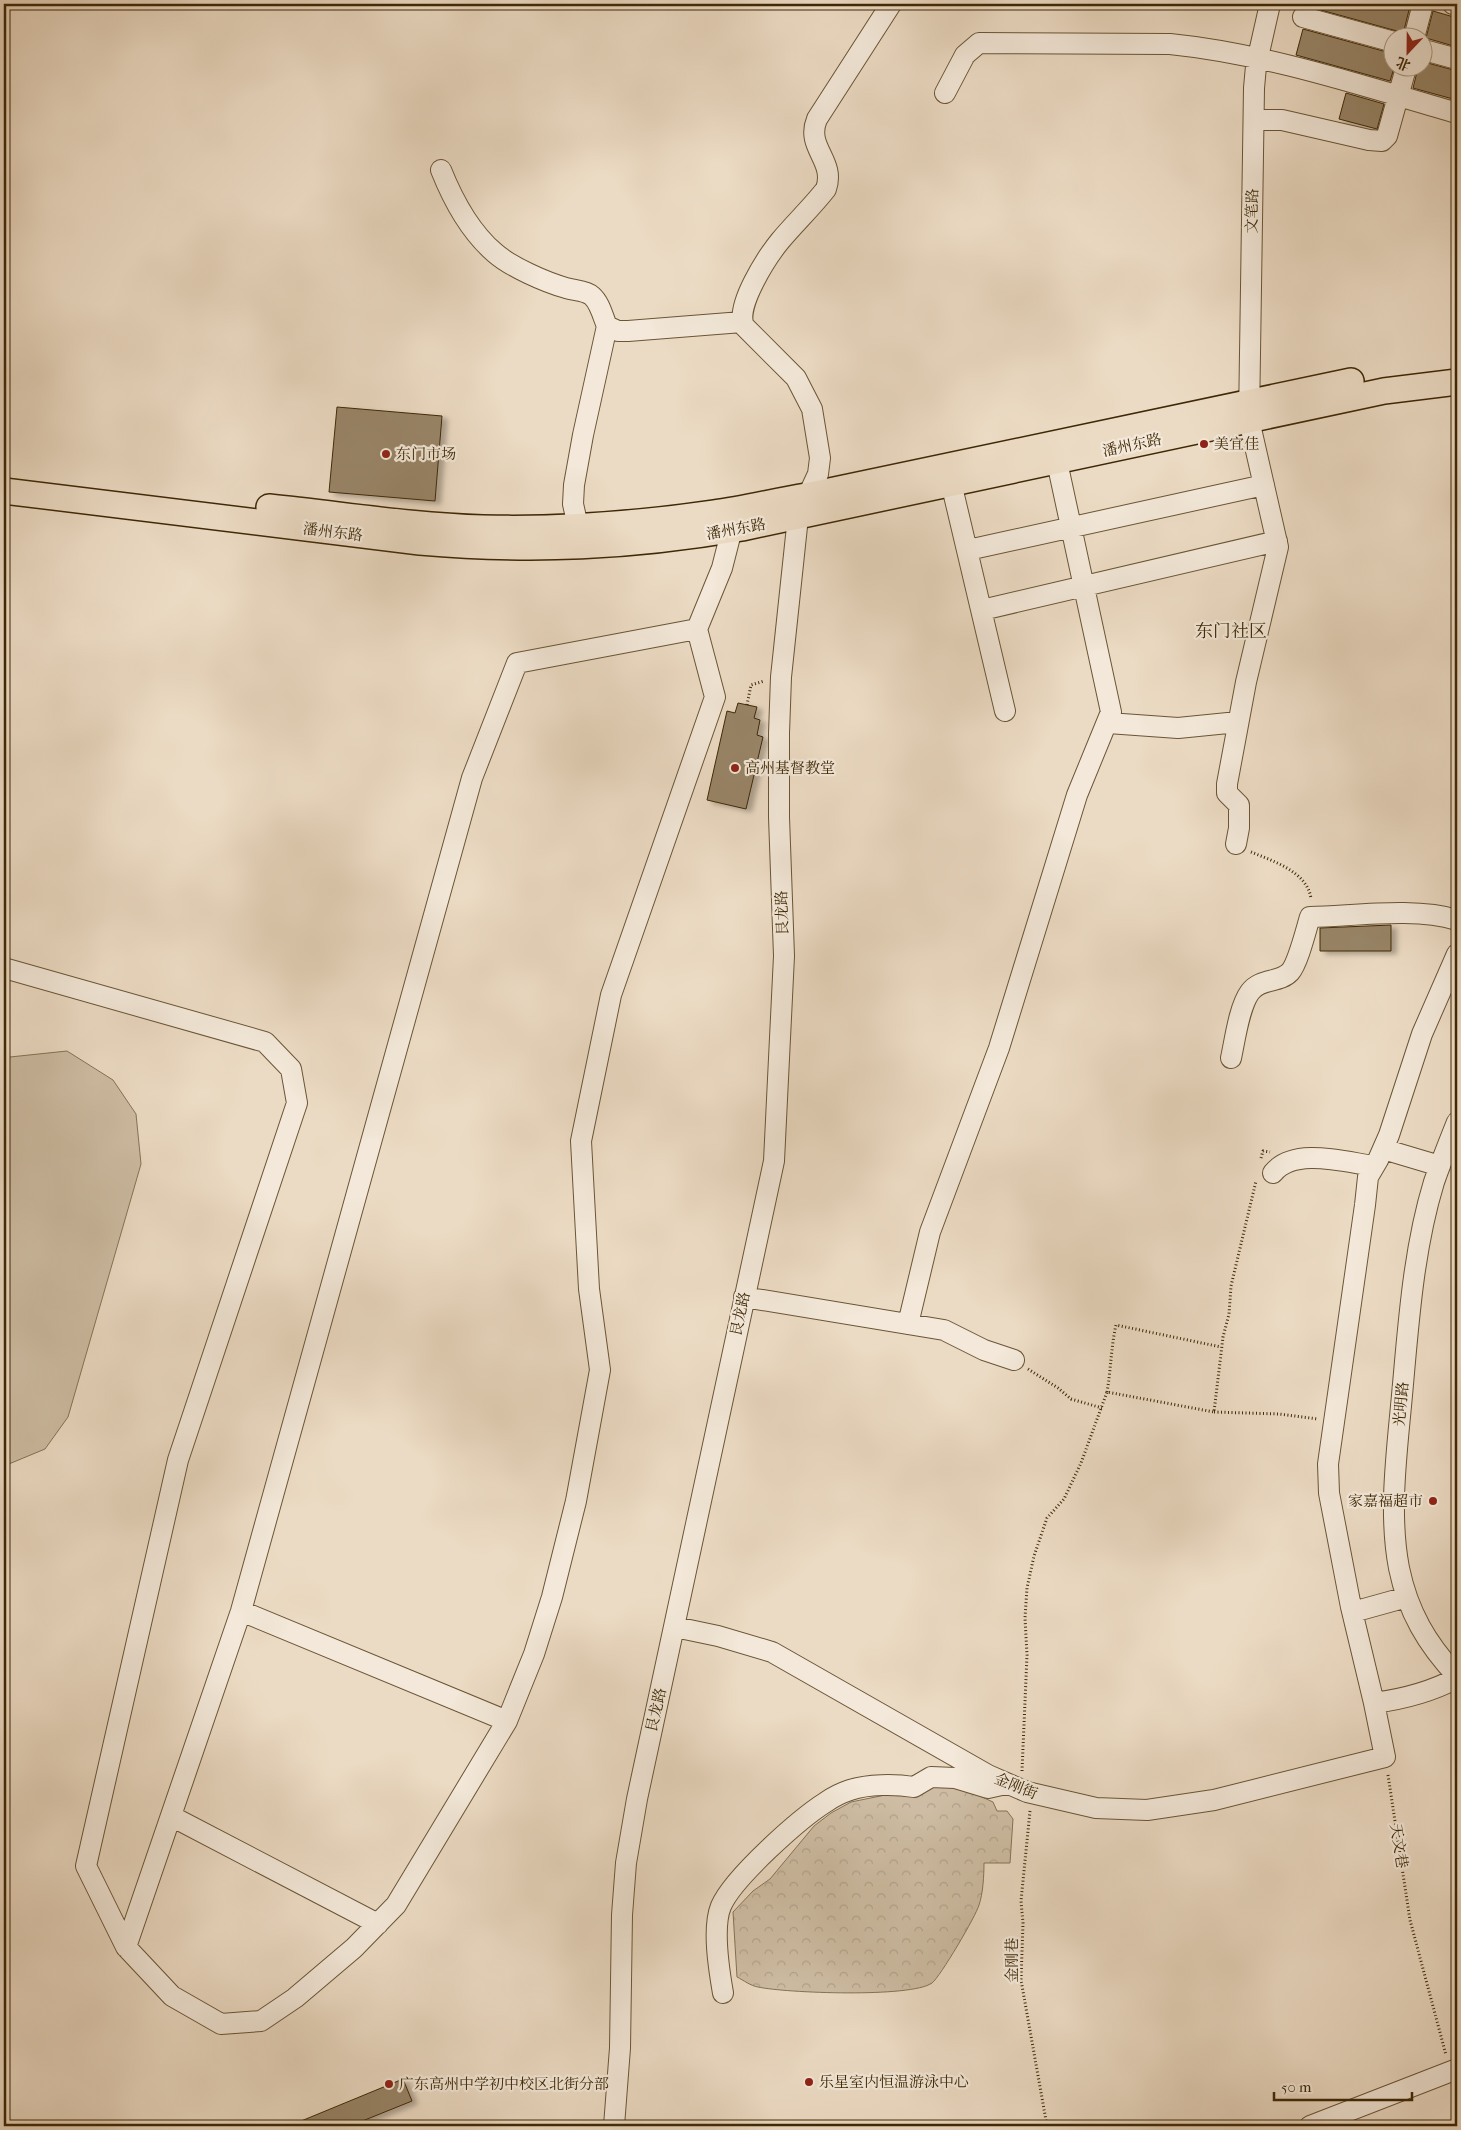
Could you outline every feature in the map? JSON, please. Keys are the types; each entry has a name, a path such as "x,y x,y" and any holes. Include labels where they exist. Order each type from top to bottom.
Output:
{"main road":[{"name":"潘州东路","path":"4,476 430,524 580,537 690,537 735,519 802,507 1249,411 1408,371 1457,366"},
{"name":"潘州东路","path":"1249,411 1457,382"},
{"name":"潘州东路","path":"4,491 420,542 476,547 580,537"}],"street":[{"path":"802,507 818,474 820,458 812,409 796,378 744,326 742,322 743,305 748,291 779,242 826,189 829,181 828,171 822,156 815,146 813,127 891,4"},
{"name":"文笔路","path":"1236,844 1239,828 1239,805 1226,790 1246,682 1278,554 1277,541 1249,411 1254,120 1257,58 1270,4"},
{"path":"1417,28 1423,4"},
{"path":"1453,4 1457,5"},
{"path":"1303,17 1384,39"},
{"path":"945,93 965,55 974,46 986,42 1170,44 1200,47 1257,58 1457,112"},
{"path":"1434,53 1457,59"},
{"path":"1254,120 1282,120 1369,140 1382,141 1387,136 1404,78"},
{"path":"441,170 453,200 495,253 536,277 566,288 586,292 593,297 608,326 618,331 628,331 742,322"},
{"path":"580,537 573,504 574,485 583,435 608,326"},
{"path":"908,1324 933,1223 999,1048 1076,795 1108,723 1111,708 1056,452"},
{"path":"949,475 1005,711"},
{"path":"968,550 1264,485"},
{"name":"艮龙路","path":"614,2126 620,2048 622,1915 626,1864 637,1799 774,1161 784,956 779,733 784,645 802,507"},
{"path":"4,968 265,1042 291,1069 297,1103 178,1460 86,1866 126,1947 172,1996 220,2024 261,2021 294,1998 354,1948 396,1905 507,1721 534,1654 552,1597 576,1501 600,1370 588,1290 581,1141 611,995 715,697 697,630 722,568 735,519"},
{"path":"982,610 1277,541"},
{"path":"126,1947 241,1611 472,778 516,663 697,630"},
{"path":"1108,723 1178,728 1238,722"},
{"path":"1230,1058 1249,993 1261,982 1282,977 1291,971 1310,917 1416,914 1445,916 1457,920"},
{"path":"1385,1757 1329,1494 1328,1464 1365,1205 1365,1186 1369,1173 1379,1158 1422,1034 1457,954"},
{"name":"光明路","path":"1457,1122 1440,1166 1425,1218 1412,1289 1397,1443 1394,1518 1399,1567 1407,1597 1419,1628 1438,1655 1457,1677"},
{"path":"1264,1170 1304,1158 1379,1158 1440,1166"},
{"path":"744,1297 944,1330 984,1350 1014,1360"},
{"path":"1353,1612 1407,1597"},
{"path":"241,1611 507,1721"},
{"name":"金刚街","path":"675,1627 718,1636 772,1652 972,1766 1020,1789 1096,1808 1147,1810 1214,1800 1385,1757"},
{"path":"1374,1704 1399,1700 1419,1694 1440,1687 1457,1677"},
{"path":"723,1993 718,1929 721,1906 731,1890 754,1864 817,1808 835,1796 855,1789 914,1787 931,1777 955,1778 988,1788 1020,1789"},
{"path":"171,1816 378,1924"},
{"path":"1310,2126 1454,2071"}],"path":[{"path":"747,705 751,685"},
{"path":"1236,844 1239,848 1273,861 1304,882 1311,892 1310,917"},
{"path":"1214,1412 1221,1347 1229,1314 1231,1286 1264,1170 1263,1151 1304,1158"},
{"name":"金刚巷","path":"1047,2126 1021,1980 1024,1923 1021,1901 1020,1789 1027,1655 1025,1618 1027,1588 1034,1556 1047,1518 1064,1499 1081,1463 1102,1408 1107,1392 1116,1325 1221,1347"},
{"path":"1014,1360 1058,1388 1070,1399 1102,1408"},
{"path":"1107,1392 1214,1412 1279,1414 1333,1421"},
{"name":"天文巷","path":"1385,1757 1410,1920 1454,2071"}],"green space":[{"path":"67,1051 113,1080 136,1114 141,1164 68,1417 45,1449 4,1466 4,1060 10,1057"},
{"path":"949,1782 993,1802 997,1811 1007,1811 1013,1819 1010,1863 984,1863 982,1890 976,1911 950,1959 932,1983 920,1988 900,1991 847,1993 794,1991 758,1987 737,1977 733,1912 753,1891 770,1879 814,1826 831,1813 851,1802 895,1793 929,1789"}],"building":[{"path":"1311,4 1403,4 1410,6 1404,28 1386,28 1310,7"},
{"path":"1433,11 1457,18 1457,47 1434,40 1434,28 1429,28"},
{"path":"1303,29 1384,51 1384,78 1391,78 1390,81 1296,55"},
{"path":"1434,65 1457,71 1457,84 1453,99 1413,88 1416,78 1434,78"},
{"path":"1346,93 1384,104 1377,129 1339,119"},
{"name":"东门市场","path":"337,407 442,416 435,501 329,492"},
{"name":"高州基督教堂","path":"738,703 757,707 754,718 760,720 757,735 763,737 746,809 707,800 727,711 735,713"},
{"path":"1391,925 1391,951 1320,951 1320,928"},
{"path":"403,2079 412,2101 350,2126 289,2126"}],"place":[{"name":"美宜佳","path":"1204,444"},
{"name":"东门市场","path":"386,454"},
{"name":"高州基督教堂","path":"735,768"},
{"name":"家嘉福超市","path":"1433,1501"},
{"name":"乐星室内恒温游泳中心","path":"809,2082"},
{"name":"广东高州中学初中校区北街分部","path":"389,2084"}],"district":[{"name":"东门社区","path":"1231,631"}]}
